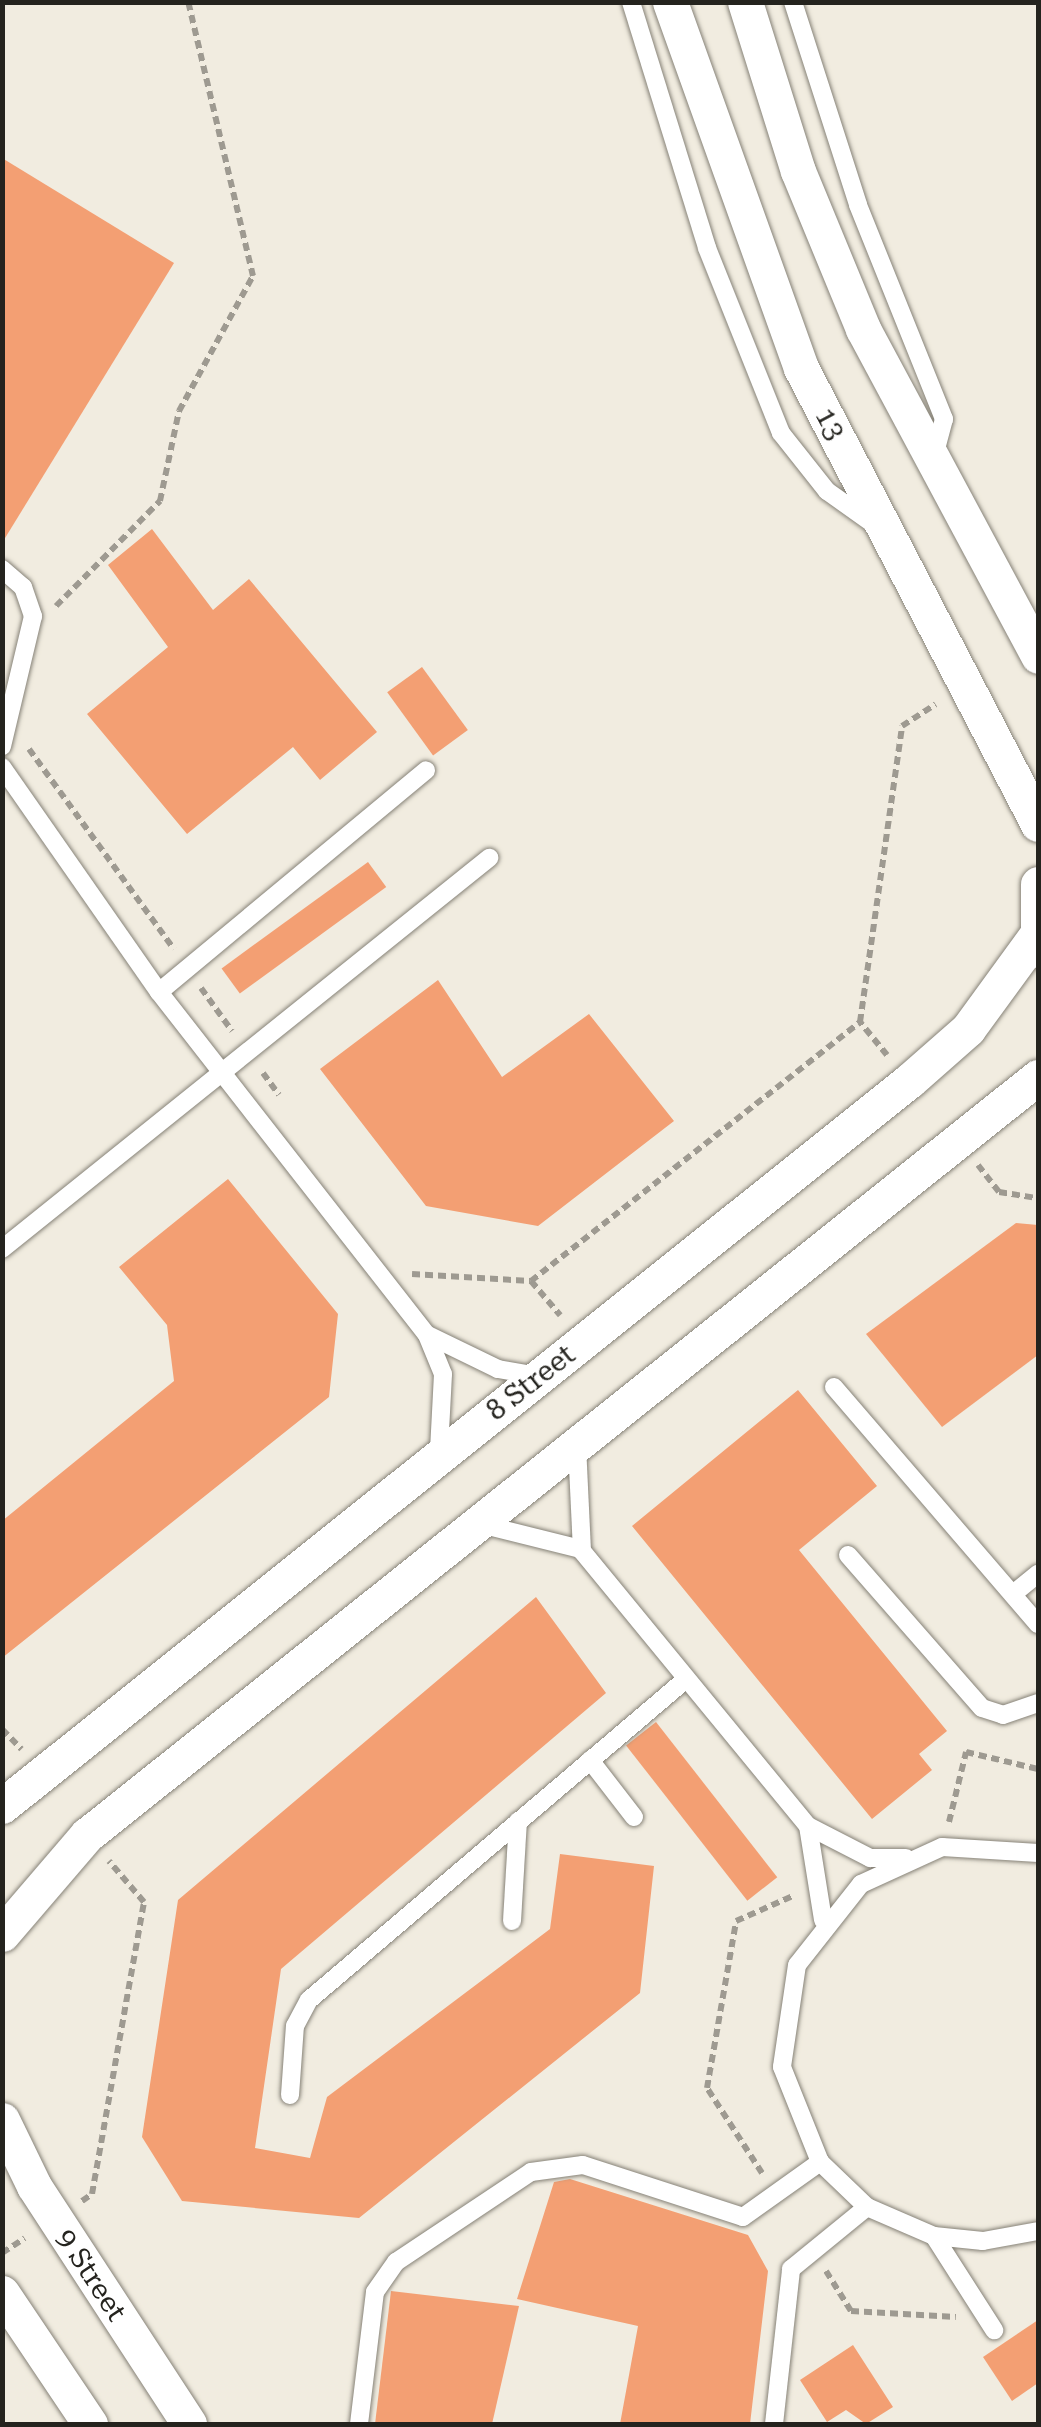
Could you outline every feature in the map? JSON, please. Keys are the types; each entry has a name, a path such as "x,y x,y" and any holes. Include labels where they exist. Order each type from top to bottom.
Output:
{"street":[{"name":"13","path":"670,2 801,368 1038,824"},
{"path":"745,2 798,172 932,466 1038,656"},
{"path":"1037,944 1038,884"},
{"name":"8 Street","path":"2,1806 909,1081 968,1029 1037,944"},
{"path":"2,1934 88,1834 1038,1078"},
{"name":"9 Street","path":"2,2120 55,2218 189,2424"},
{"path":"2,2294 90,2424"}],"lane":[{"path":"631,2 707,248 781,433 827,491 888,532"},
{"path":"793,2 858,205 944,419 932,466"},
{"path":"2,569 23,587 33,628 2,746"},
{"path":"2,767 159,992 427,1335 444,1388 438,1456"},
{"path":"159,992 426,770"},
{"path":"2,1249 489,858"},
{"path":"427,1335 498,1369 538,1376"},
{"path":"834,1387 1038,1624"},
{"path":"578,1445 580,1549"},
{"path":"477,1524 580,1549 808,1826 870,1858 906,1858 942,1848 1038,1853"},
{"path":"848,1556 982,1708 1003,1715 1038,1703"},
{"path":"1013,1594 1038,1574"},
{"path":"290,2095 295,2026 309,2000 686,1679"},
{"path":"590,1760 634,1816"},
{"path":"512,1921 518,1821"},
{"path":"808,1826 823,1920"},
{"path":"906,1858 823,1920 797,1965 782,2032 795,2117 820,2162 867,2206 934,2236 983,2241 1038,2231"},
{"path":"359,2424 375,2292 396,2262 531,2172 583,2166 744,2217 820,2162"},
{"path":"774,2424 790,2269 867,2206"},
{"path":"934,2236 994,2330"}],"path":[{"path":"33,628 160,501 179,411 253,276 188,2"},
{"path":"400,1258 412,1274 532,1282 860,1022 902,726 968,683"},
{"path":"18,693 35,709 29,750 282,1099"},
{"path":"860,1022 909,1081"},
{"path":"956,1140 1000,1192 1038,1198"},
{"path":"2,1728 40,1778"},
{"path":"942,1848 966,1752 1038,1769"},
{"path":"2,2253 92,2194 144,1902 88,1834"}],"building":[{"path":"2,158 174,263 2,543"},
{"path":"152,529 213,610 249,579 377,732 320,780 293,747 187,834 87,714 168,647 108,565"},
{"path":"422,667 468,730 433,755 387,692"},
{"path":"368,862 386,887 240,993 222,968"},
{"path":"438,980 502,1077 589,1014 674,1121 538,1226 426,1206 320,1069"},
{"path":"228,1179 338,1314 329,1397 2,1658 2,1521 174,1381 167,1325 119,1267"},
{"path":"1016,1223 1038,1225 1038,1355 942,1427 866,1334"},
{"path":"798,1390 877,1486 799,1550 947,1731 919,1754 932,1770 872,1819 632,1526"},
{"path":"536,1597 606,1693 281,1969 255,2148 310,2158 327,2097 550,1929 560,1854 654,1866 640,1993 359,2218 182,2201 142,2137 178,1900"},
{"path":"656,1722 777,1877 747,1901 626,1745"},
{"path":"570,2179 748,2235 768,2271 750,2424 620,2424 638,2326 517,2299 554,2182"},
{"path":"391,2291 519,2306 492,2424 375,2424"},
{"path":"1038,2320 1038,2383 1012,2401 983,2357"},
{"path":"853,2345 893,2407 866,2424 846,2410 827,2422 800,2380"}]}
